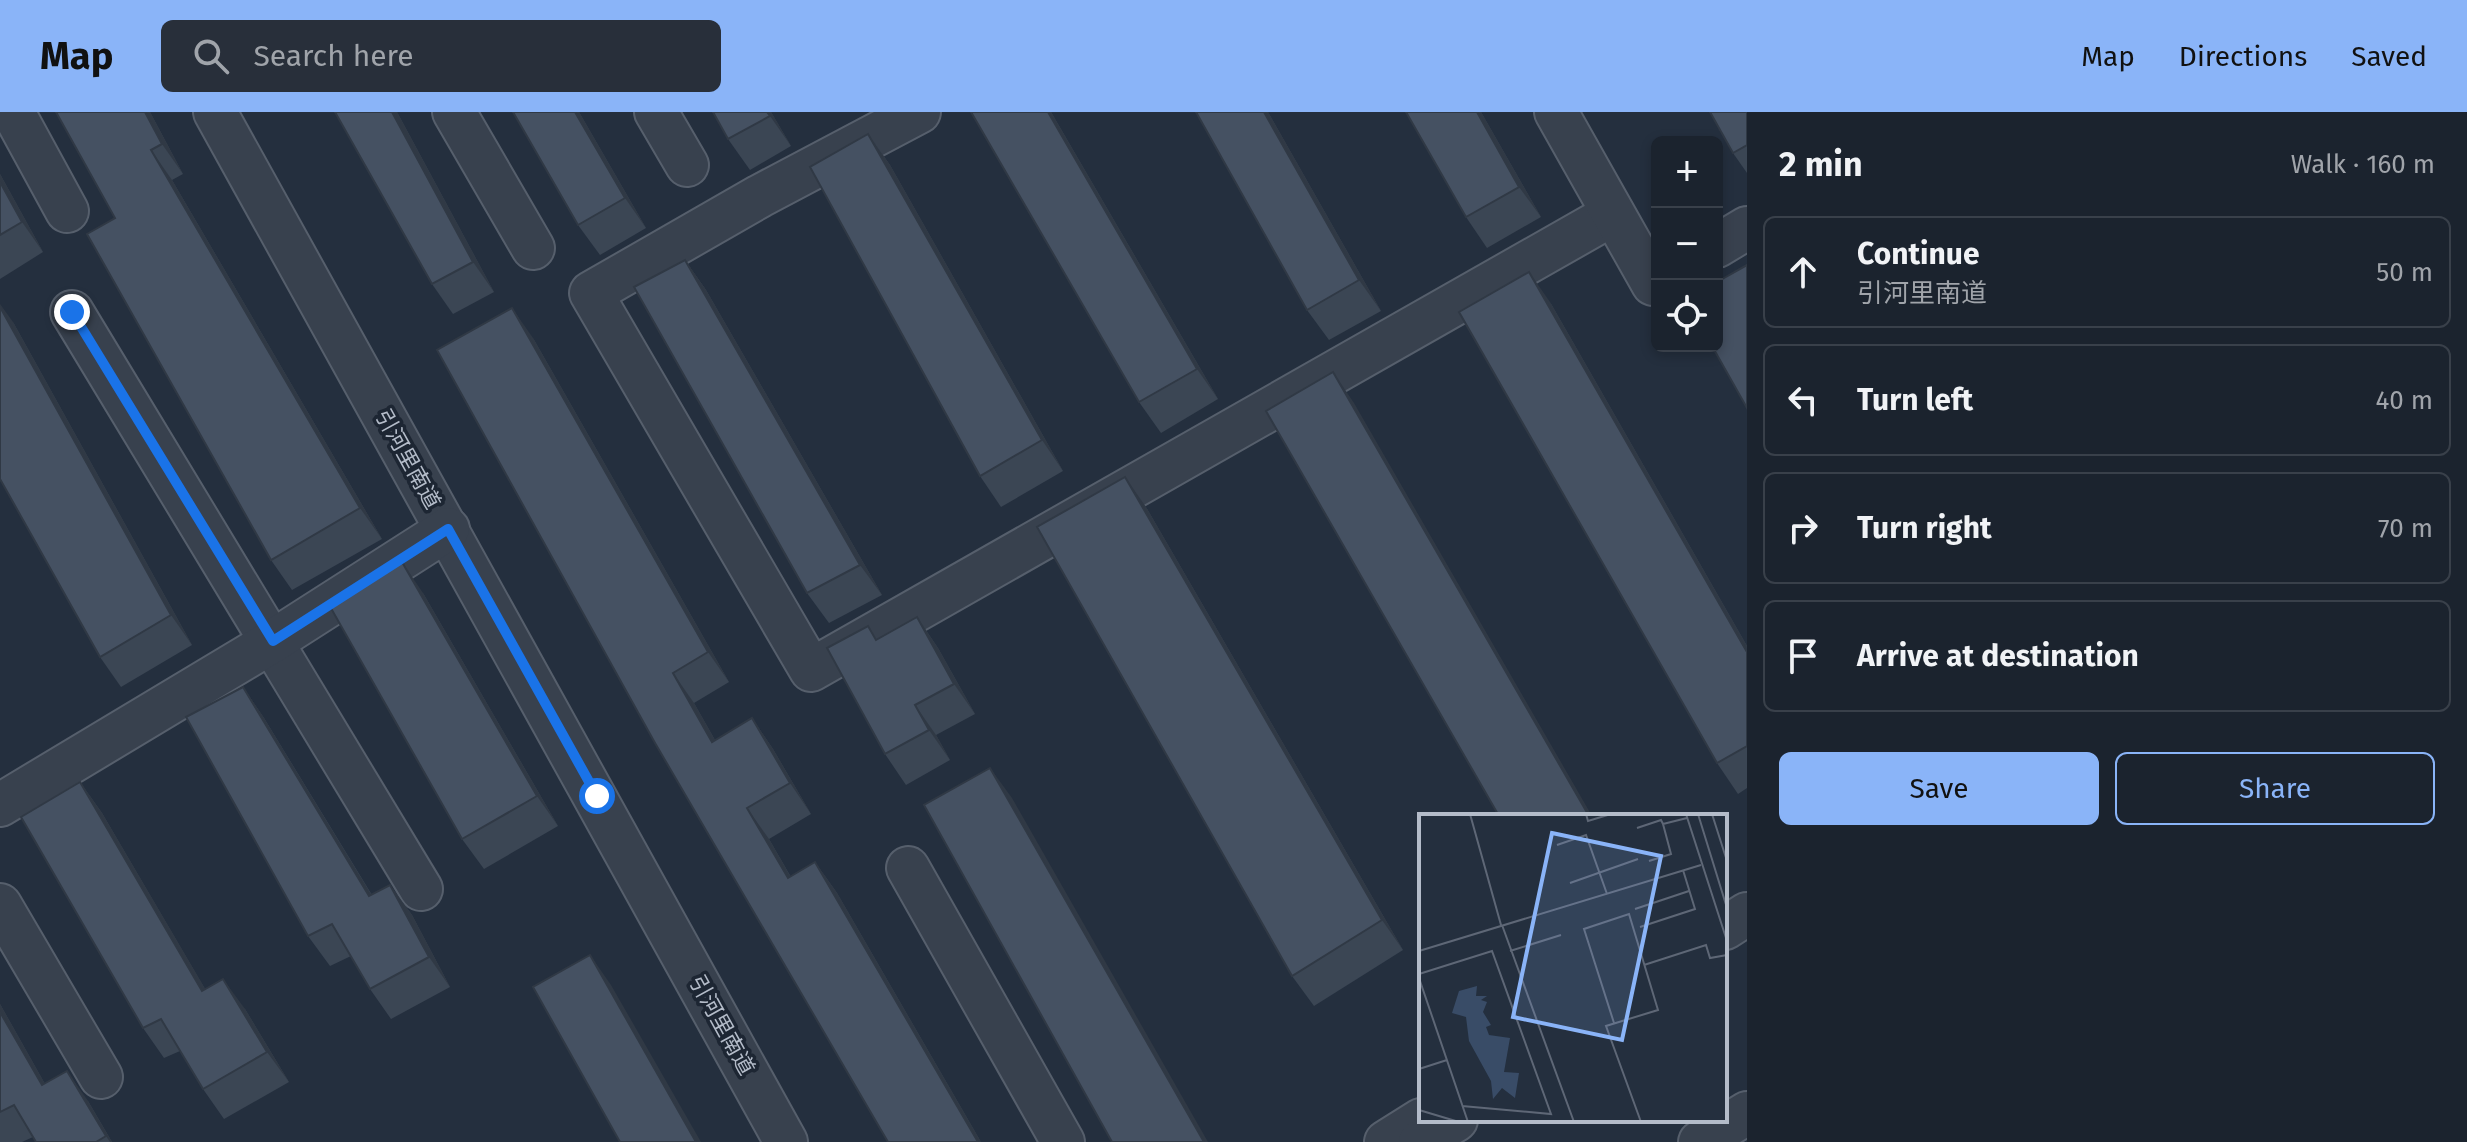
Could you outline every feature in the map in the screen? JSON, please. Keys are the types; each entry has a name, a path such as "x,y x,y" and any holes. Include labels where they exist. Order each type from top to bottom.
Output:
{"street":[{"path":"13,112 67,211"},
{"name":"引河里南道","path":"215,112 786,1142"},
{"path":"454,112 533,248"},
{"path":"656,112 687,165"},
{"path":"919,112 760,196 591,293 811,670 1613,214"},
{"path":"1556,112 1651,280"},
{"path":"1723,242 1747,228"},
{"path":"72,312 421,889"},
{"path":"0,805 273,641 448,529"},
{"path":"908,868 1063,1142"},
{"path":"0,905 101,1077"},
{"path":"1727,927 1747,914"},
{"path":"1727,953 1747,941"},
{"path":"1700,1142 1747,1113"},
{"path":"1386,1142 1419,1121"},
{"path":"1420,1142 1453,1122"}],"building":[{"path":"56,112 145,112 162,144 151,150 360,508 271,560 87,234 115,218"},
{"path":"335,112 392,112 473,262 432,284"},
{"path":"513,112 575,112 625,198 578,225"},
{"path":"713,112 767,112 770,116 728,139"},
{"path":"971,112 1048,112 1197,369 1139,402"},
{"path":"1196,112 1264,112 1359,280 1307,310"},
{"path":"1406,112 1477,112 1519,187 1466,217"},
{"path":"1710,112 1747,112 1747,145 1733,153"},
{"path":"868,134 1042,440 980,476 810,167"},
{"path":"0,182 22,222 0,235"},
{"path":"685,260 860,565 807,593 634,287"},
{"path":"1747,265 1747,408 1715,352 1723,352 1723,279"},
{"path":"1529,272 1747,652 1747,746 1717,763 1459,312"},
{"path":"0,307 171,615 100,657 0,479"},
{"path":"512,308 708,652 673,673 712,742 752,718 790,783 747,808 788,878 815,862 978,1142 888,1142 655,743 437,350"},
{"path":"1333,372 1588,814 1498,814 1266,411"},
{"path":"1125,477 1382,920 1292,976 1037,527"},
{"path":"402,562 537,796 462,839 328,603"},
{"path":"917,617 954,684 915,705 929,730 885,754 827,648 868,626 876,640"},
{"path":"243,687 369,896 390,885 429,957 370,989 332,924 308,936 186,717"},
{"path":"990,768 1204,1142 1112,1142 924,805"},
{"path":"80,782 202,991 223,979 267,1052 203,1089 161,1019 143,1028 21,817"},
{"path":"590,955 696,1142 620,1142 533,987"},
{"path":"0,1012 42,1085 67,1071 106,1136 96,1142 36,1142 14,1105 0,1112"}],"route":[{"path":"72,312 273,641 448,529 597,796"}]}
